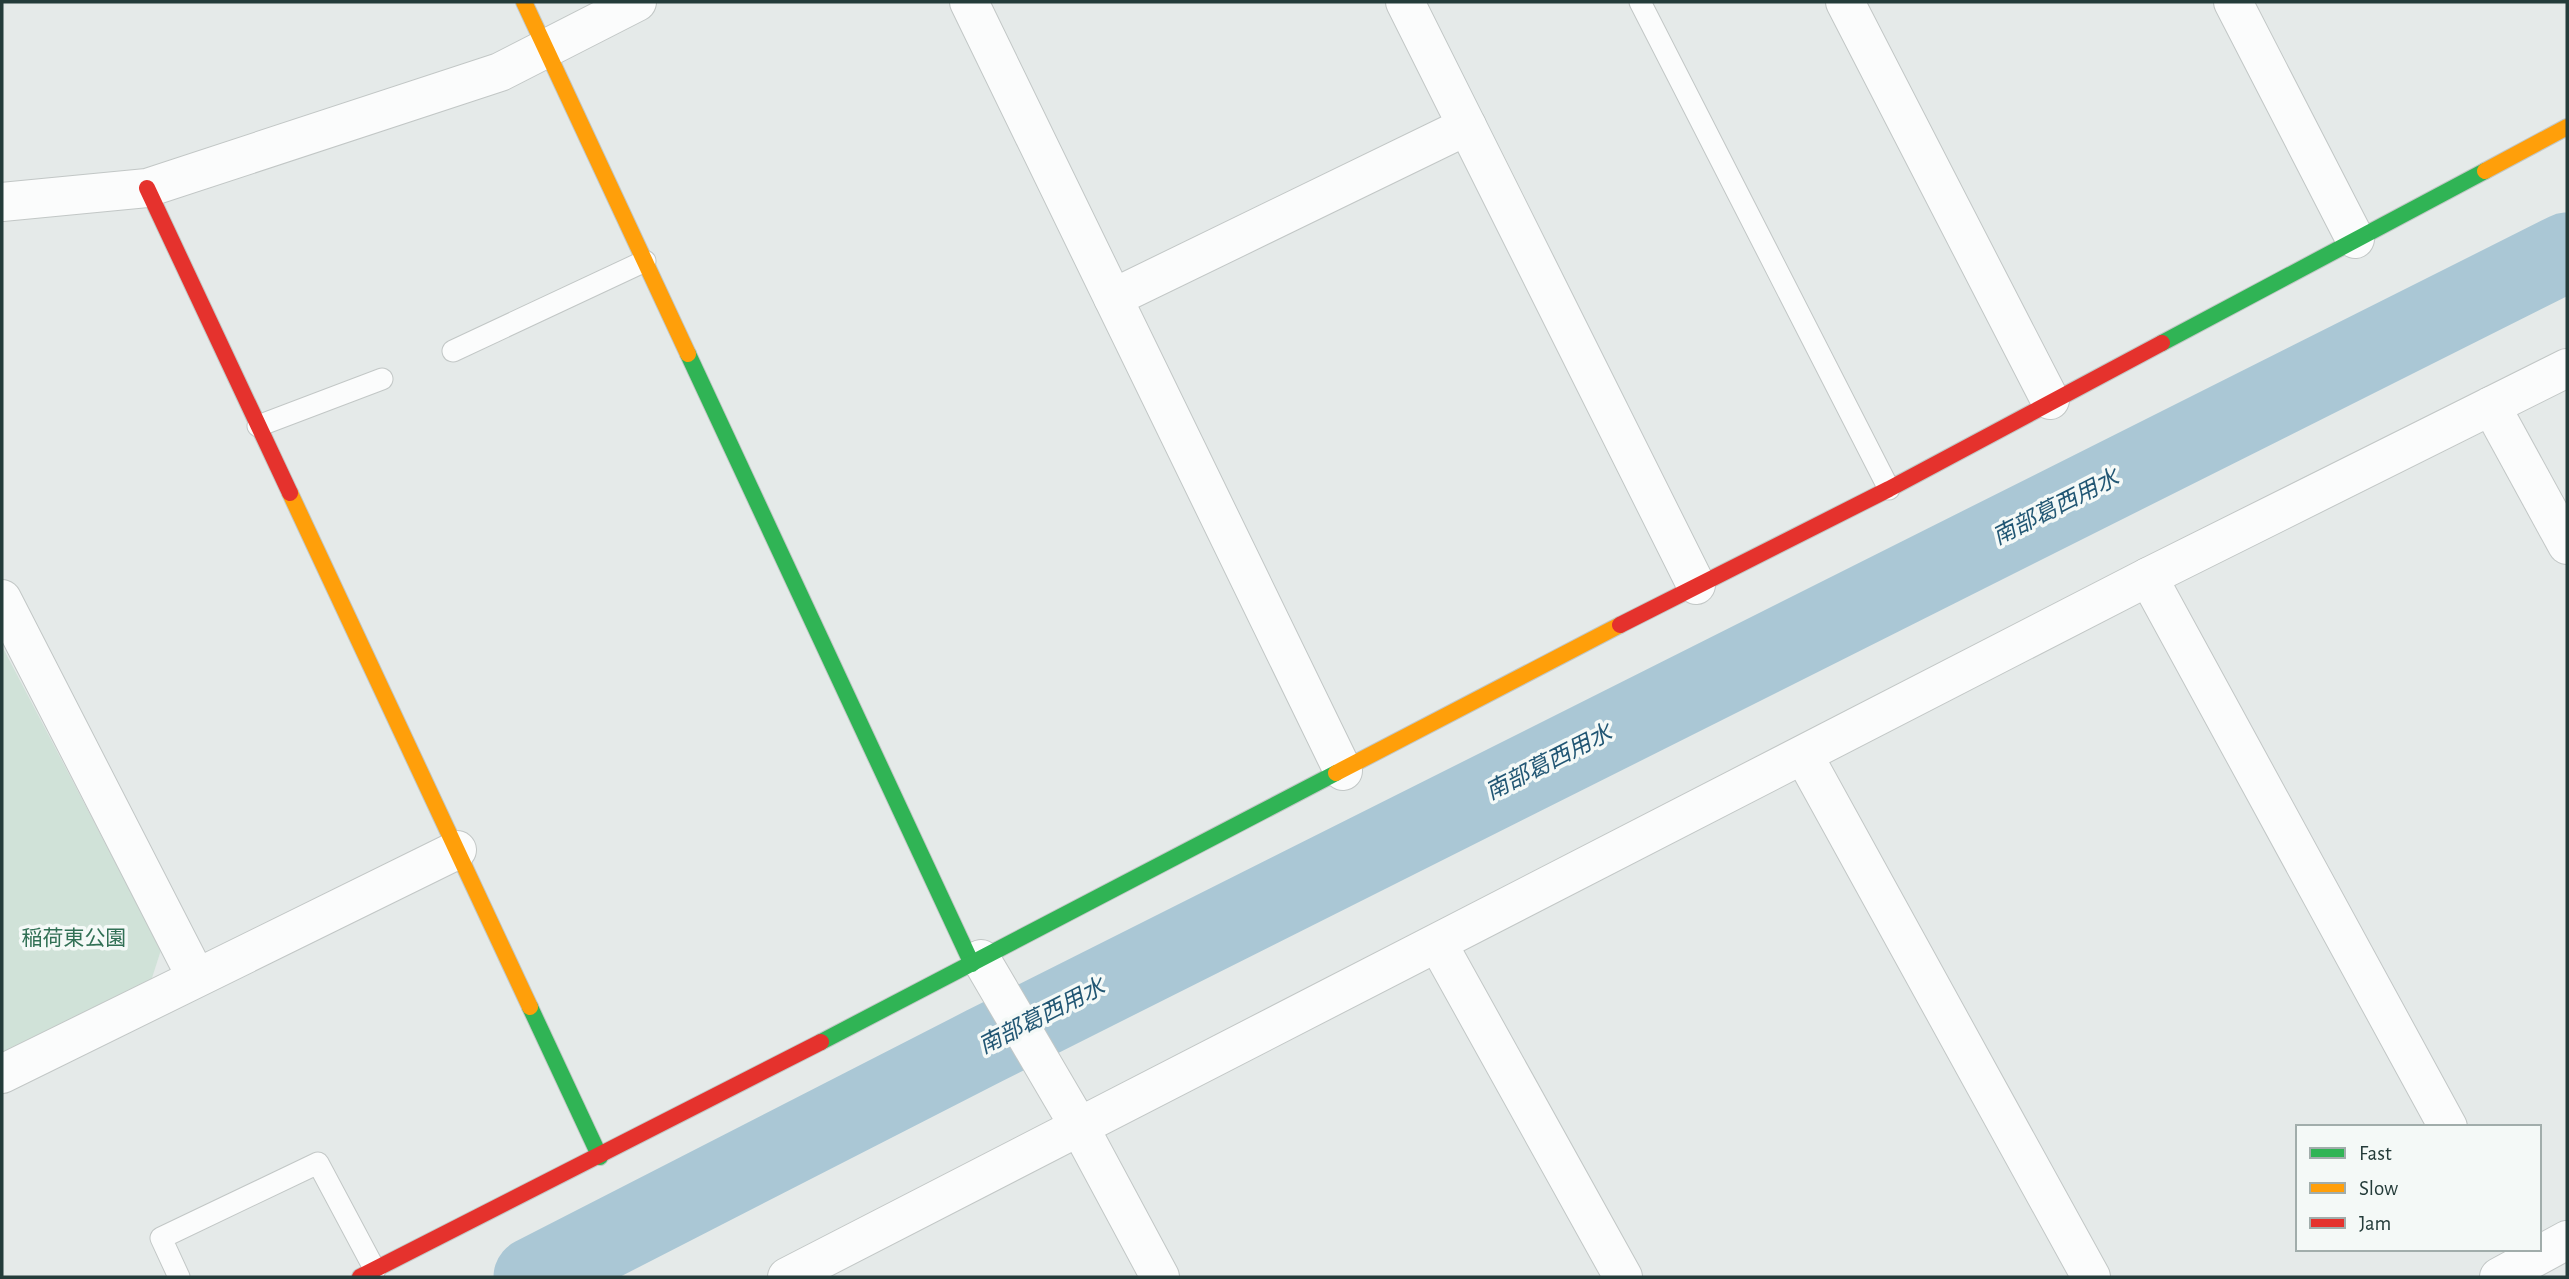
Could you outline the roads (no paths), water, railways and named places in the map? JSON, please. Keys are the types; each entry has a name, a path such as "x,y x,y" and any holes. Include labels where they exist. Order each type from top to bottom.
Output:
{"street":[{"path":"524,2 977,962 1080,1128 1160,1277"},
{"path":"2,202 147,188 500,72 637,2"},
{"path":"969,2 1343,771"},
{"path":"1405,2 1696,585"},
{"path":"1845,2 2050,400"},
{"path":"2232,2 2355,239"},
{"path":"1113,298 1467,126"},
{"path":"368,1274 977,962 1696,585 1889,489 2050,400 2567,127"},
{"path":"147,188 600,1157"},
{"path":"787,1277 2148,577 2567,368"},
{"path":"2491,406 2567,545"},
{"path":"2148,577 2447,1125"},
{"path":"4,607 195,977"},
{"path":"1804,755 2091,1277"},
{"path":"2,1074 457,850"},
{"path":"1438,944 1623,1277"},
{"path":"2516,1267 2567,1240"}],"lane":[{"path":"1640,2 1889,489"},
{"path":"453,351 645,261"},
{"path":"258,426 382,379"},
{"path":"179,1277 161,1238 318,1163 368,1274"}],"waterway":[{"name":"南部葛西用水","path":"533,1277 984,1046 2567,252"}],"park label":[{"name":"稲荷東公園","path":"74,938"}]}
